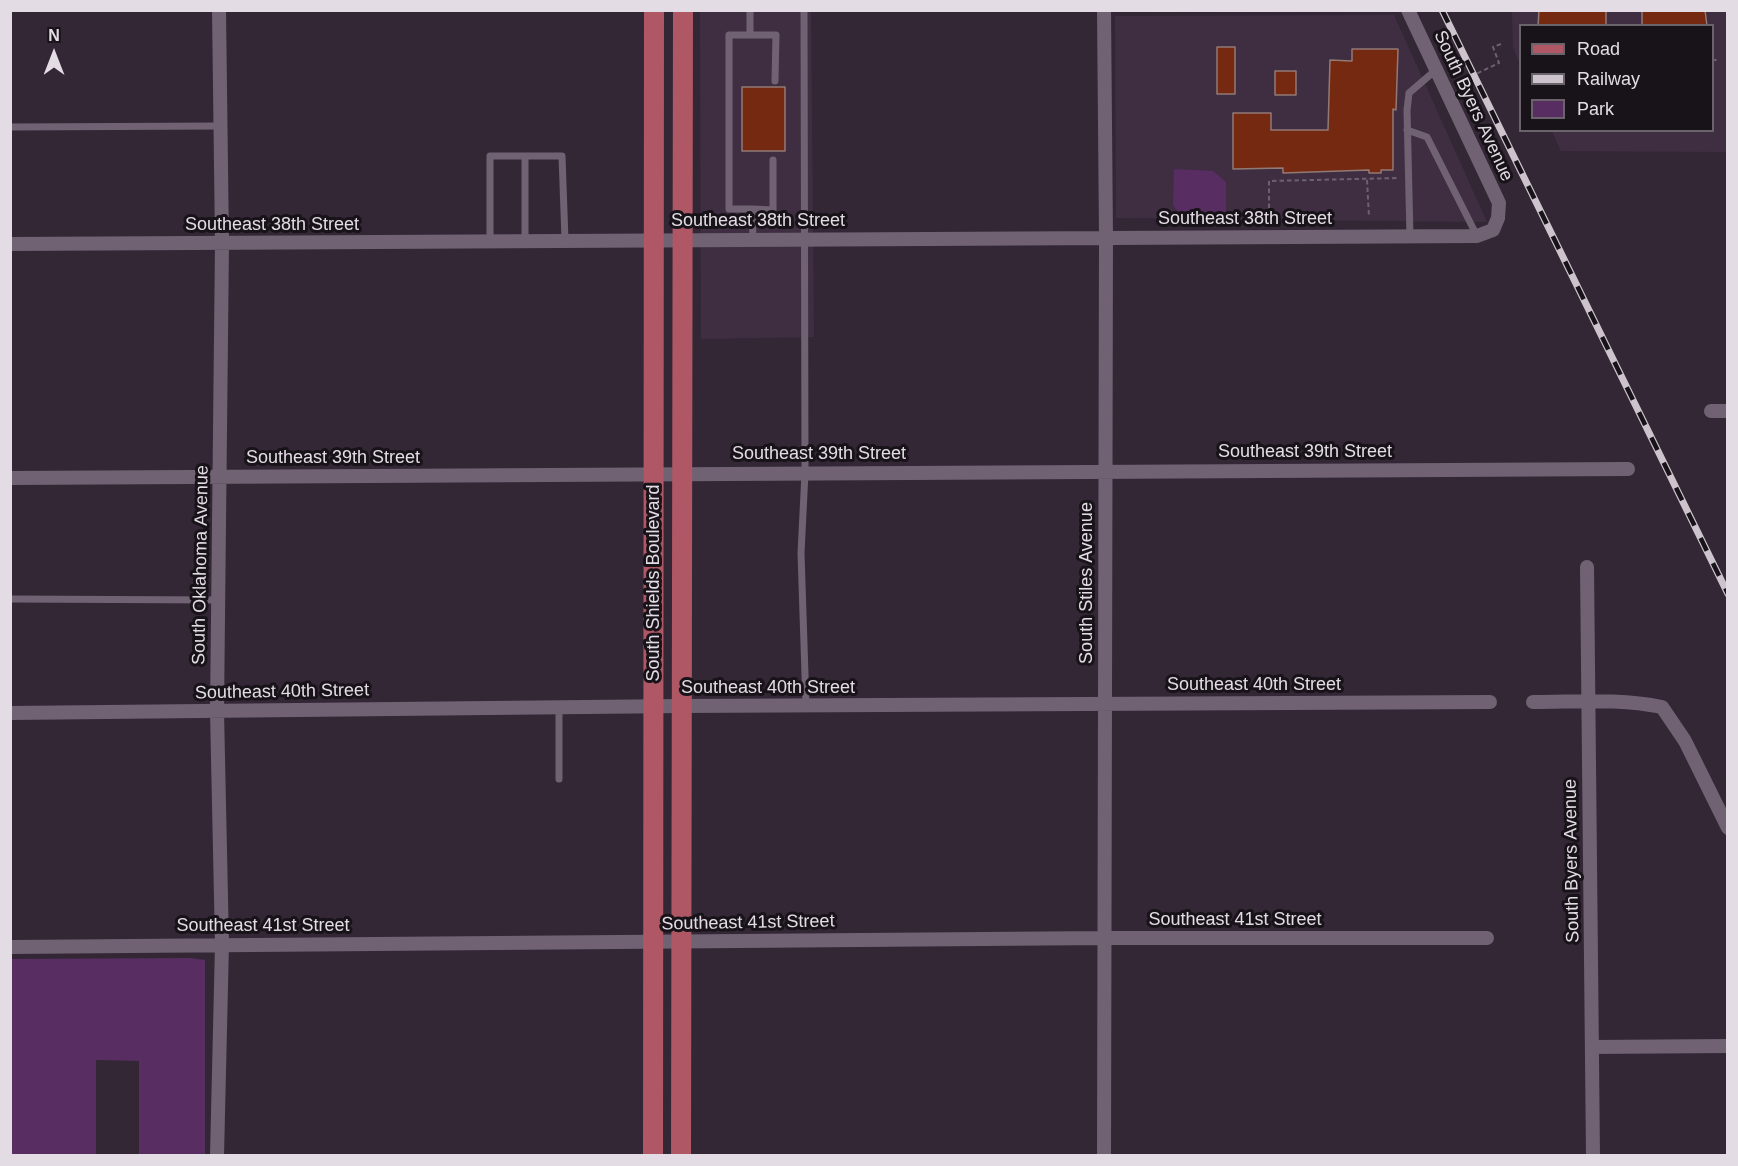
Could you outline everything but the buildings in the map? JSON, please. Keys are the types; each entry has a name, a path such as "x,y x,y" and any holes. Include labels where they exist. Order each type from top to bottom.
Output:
{"main road":[{"name":"South Shields Boulevard","path":"653,1155 654,10"},
{"name":"South Shields Boulevard","path":"681,1155 683,10"}],"street":[{"name":"South Oklahoma Avenue","path":"217,1155 222,944 217,711 222,243 219,10"},
{"name":"South Stiles Avenue","path":"1104,10 1106,237 1104,1155"},
{"name":"South Byers Avenue","path":"1408,10 1499,203 1498,218 1493,230 1477,236"},
{"name":"Southeast 38th Street","path":"10,244 1477,236"},
{"path":"1712,411 1728,411"},
{"name":"Southeast 39th Street","path":"10,478 1628,469"},
{"name":"South Byers Avenue","path":"1587,567 1593,1155"},
{"path":"1533,702 1615,701 1638,702 1662,707 1685,741 1728,828"},
{"name":"Southeast 40th Street","path":"10,712 1490,702"},
{"name":"Southeast 41st Street","path":"10,947 1104,938 1487,938"},
{"path":"1592,1047 1728,1046"}],"lane":[{"path":"750,10 750,35"},
{"path":"804,10 805,473 801,553 806,705"},
{"path":"773,160 773,210 729,209 729,35 776,35 775,81"},
{"path":"1410,237 1407,130 1409,93 1438,71"},
{"path":"10,127 220,126"},
{"path":"1407,130 1427,137 1477,236"},
{"path":"490,241 490,156 562,156 565,240"},
{"path":"525,156 525,241"},
{"path":"752,209 753,239"},
{"path":"10,599 218,600"},
{"path":"559,708 560,778"}],"path":[{"path":"1453,86 1499,63 1493,47 1501,44"},
{"path":"1269,225 1269,181 1401,178"},
{"path":"1367,180 1369,217"}],"shaded area":[{"path":"700,11 811,11 814,337 701,339"},
{"path":"1512,11 1727,11 1727,152 1561,151 1552,132 1714,132 1714,24 1519,24 1519,61 1513,48"},
{"path":"1394,15 1487,222 1116,218 1115,16"}],"green space":[{"path":"1174,169 1213,171 1226,182 1226,212 1178,212 1173,205"},
{"path":"190,958 205,960 205,1155 139,1155 139,1061 96,1060 96,1155 11,1155 11,959"}],"railway":[{"path":"1442,10 1728,594"}]}
